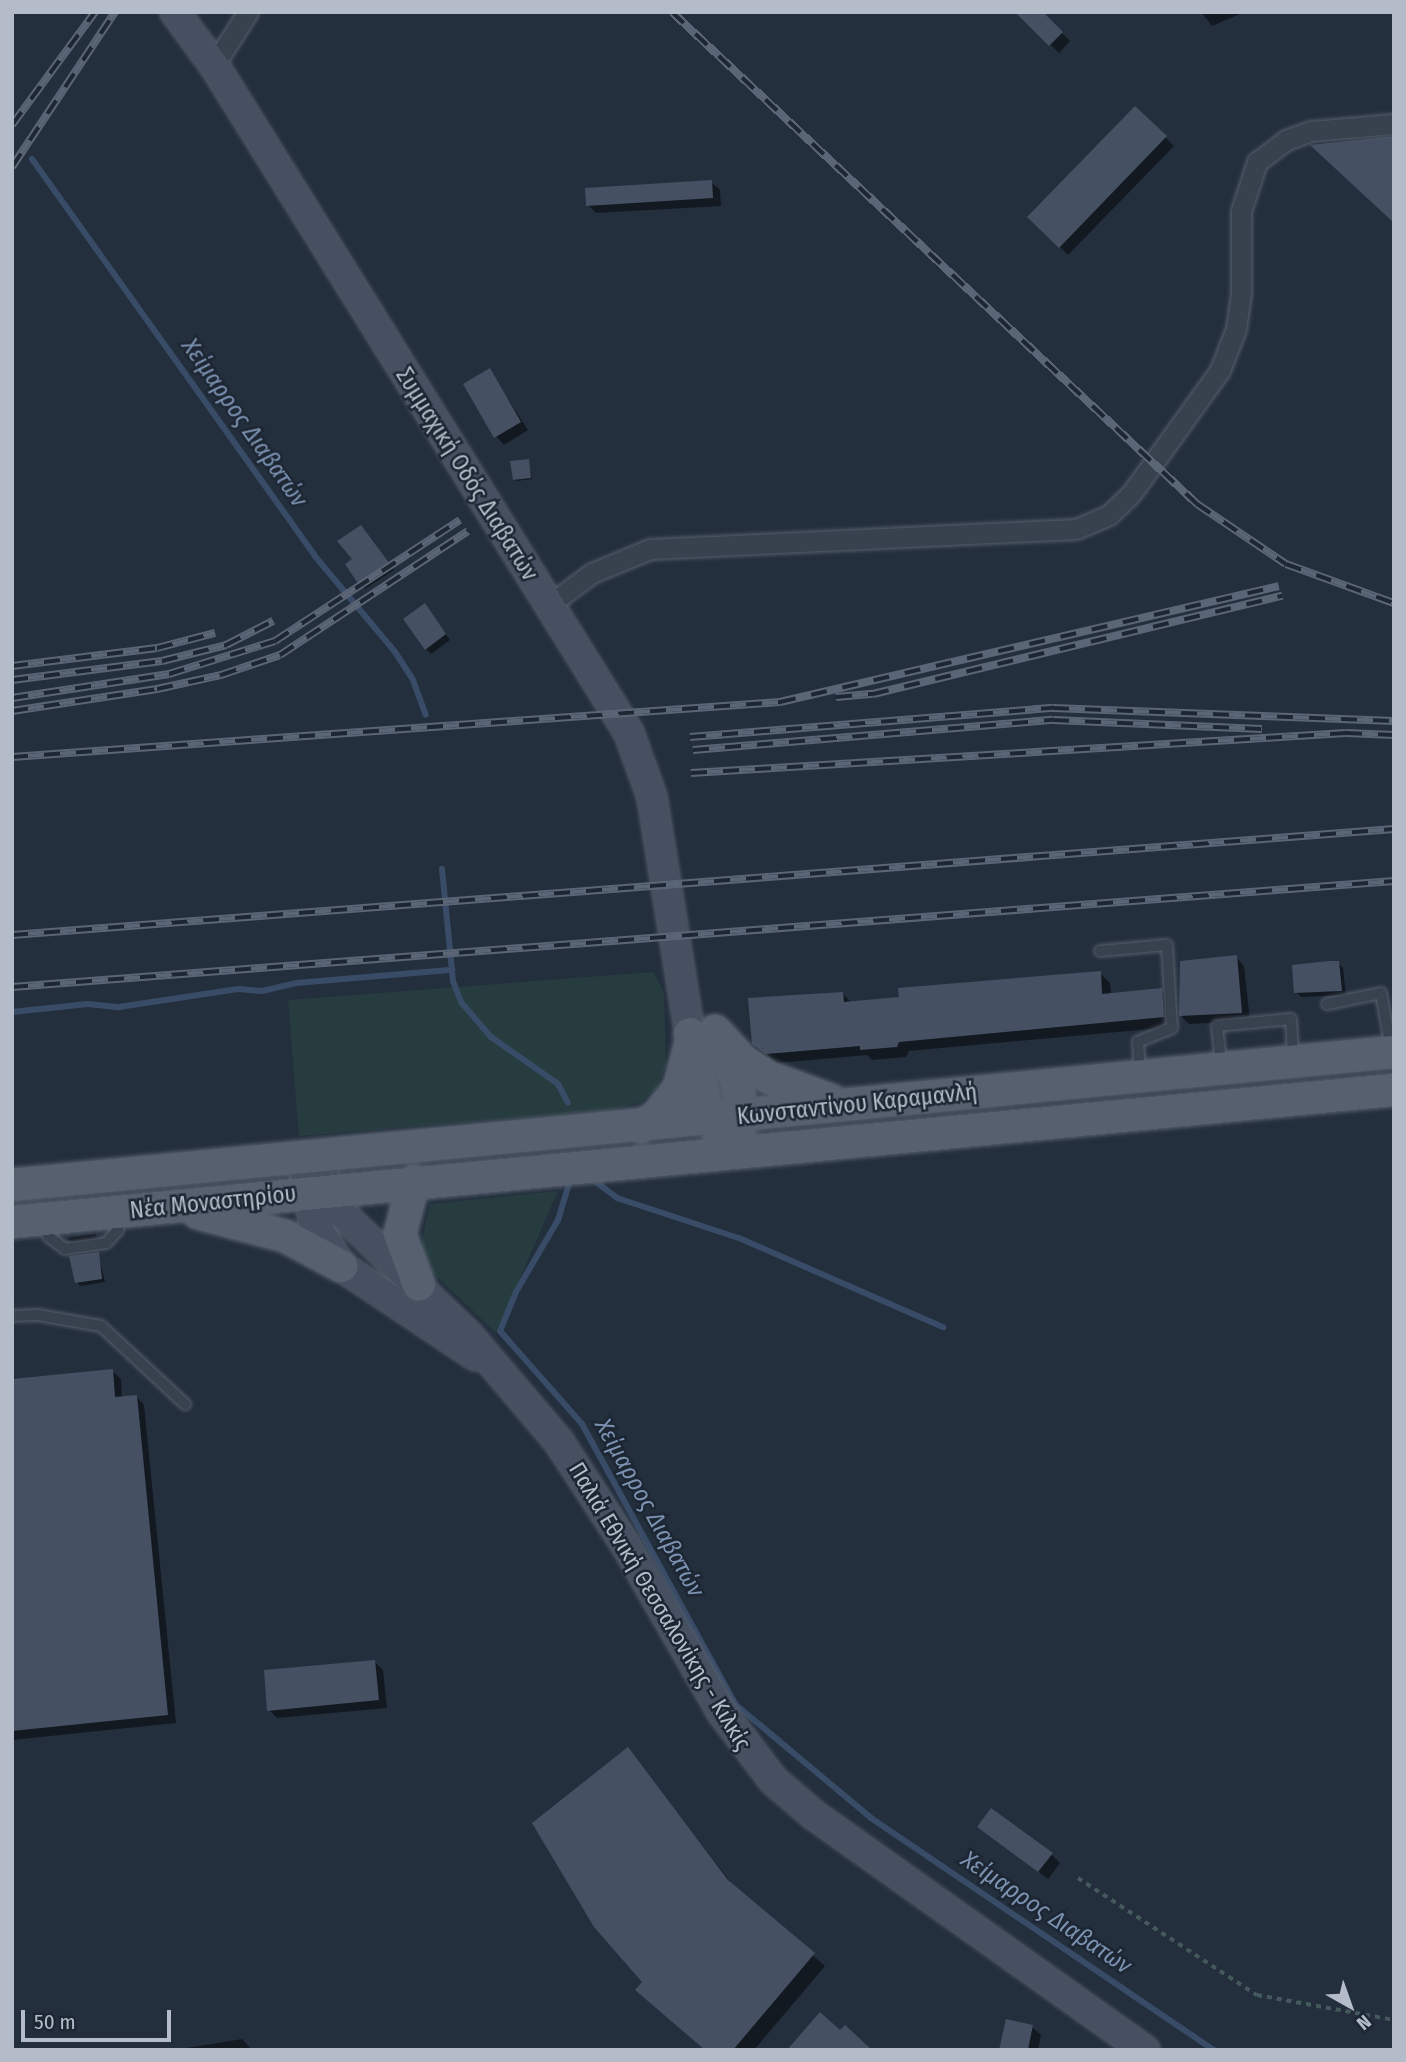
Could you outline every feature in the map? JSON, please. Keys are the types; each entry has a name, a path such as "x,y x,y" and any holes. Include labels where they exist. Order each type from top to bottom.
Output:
{"main road":[{"name":"Συμμαχική Οδός Διαβατών","path":"175,12 214,65 618,714 643,766 660,840 678,967 703,1033"},
{"path":"703,1033 768,1077 822,1100 851,1105"},
{"path":"703,1033 727,1118 732,1154"},
{"path":"641,1127 657,1116 680,1088 688,1062 703,1033"},
{"name":"Κωνσταντίνου Καραμανλή","path":"312,1156 641,1127 1140,1074 1393,1052"},
{"name":"Κωνσταντίνου Καραμανλή","path":"414,1181 732,1154 1394,1090"},
{"name":"Νέα Μοναστηρίου","path":"12,1185 312,1156"},
{"name":"Παλιά Εθνική Θεσσαλονίκης - Κιλκίς","path":"312,1156 317,1228 341,1265 422,1324 496,1368"},
{"path":"414,1181 400,1234 419,1285"},
{"name":"Νέα Μοναστηρίου","path":"12,1222 414,1181"},
{"name":"Παλιά Εθνική Θεσσαλονίκης - Κιλκίς","path":"316,1191 419,1285 496,1368 559,1442 626,1545 721,1711 773,1780 814,1815 1145,2050"},
{"path":"162,1207 272,1232 341,1265"}],"street":[{"path":"214,65 248,12"},
{"path":"549,606 592,573 650,549 1076,529 1109,515 1131,494 1220,370 1236,329 1241,292 1241,211 1257,162 1286,140 1311,131 1394,124"}],"lane":[{"path":"1100,951 1167,945 1172,1028 1138,1042 1140,1074"},
{"path":"1327,1004 1381,993 1393,1052"},
{"path":"1222,1067 1217,1026 1291,1019 1293,1061"},
{"path":"48,1236 65,1248 106,1243 118,1230"},
{"path":"12,1316 38,1315 101,1326 185,1404"}],"path":[{"path":"1078,1878 1257,1995 1394,2020"}],"green space":[{"path":"653,972 664,992 666,1066 656,1089 641,1102 611,1110 299,1136 288,1000"},
{"path":"558,1191 496,1333 432,1272 421,1245 430,1204"}],"building":[{"path":"1015,12 1043,12 1063,32 1049,46"},
{"path":"1135,106 1167,136 1059,248 1027,217"},
{"path":"1394,136 1394,223 1310,145"},
{"path":"712,180 713,198 586,206 585,188"},
{"path":"490,368 521,422 494,438 463,384"},
{"path":"529,459 531,478 513,480 510,461"},
{"path":"361,525 390,564 359,585 345,564 352,559 337,541"},
{"path":"425,603 446,634 425,650 403,619"},
{"path":"1237,955 1242,1013 1179,1016 1180,961"},
{"path":"1339,961 1342,991 1294,993 1292,965"},
{"path":"1101,971 1102,994 1162,988 1164,1017 899,1042 897,1047 860,1050 860,1046 766,1054 752,1044 748,998 843,992 844,1002 899,997 898,988"},
{"path":"99,1252 102,1279 75,1283 69,1256"},
{"path":"113,1369 115,1397 137,1395 168,1715 12,1731 12,1379"},
{"path":"375,1660 379,1700 267,1711 264,1670"},
{"path":"628,1747 728,1880 815,1953 733,2050 705,2050 635,1990 642,1982 594,1927 532,1823"},
{"path":"991,1808 1053,1853 1038,1872 977,1827"},
{"path":"820,2012 840,2030 845,2025 872,2050 787,2050"},
{"path":"1006,2019 1033,2025 1028,2050 999,2050"}],"waterway":[{"name":"Χείμαρρος Διαβατών","path":"32,159 314,555 395,652 413,680 426,715"},
{"name":"Χείμαρρος Διαβατών","path":"442,869 453,981 461,1002 491,1037 558,1084 568,1103"},
{"path":"12,1012 88,1004 119,1007 238,989 262,991 296,983 452,970"},
{"name":"Χείμαρρος Διαβατών","path":"571,1177 558,1220 516,1292 500,1331 582,1424 736,1705 871,1818 1214,2050"},
{"name":"Χείμαρρος Διαβατών","path":"592,1179 617,1198 739,1238 943,1327"}],"railway":[{"path":"12,125 95,12"},
{"path":"12,167 115,12"},
{"path":"672,12 1197,504 1286,564 1394,603"},
{"path":"12,698 169,674 275,641 460,520"},
{"path":"12,711 157,689 221,675 280,655 468,531"},
{"path":"12,757 780,702 1279,586"},
{"path":"836,697 873,694 1282,596"},
{"path":"12,680 162,661 226,645 273,621"},
{"path":"12,666 157,648 215,633"},
{"path":"690,737 1053,708 1394,721"},
{"path":"693,750 1053,720 1262,729"},
{"path":"691,773 1346,733 1394,735"},
{"path":"12,935 1394,829"},
{"path":"12,987 1394,881"}]}
